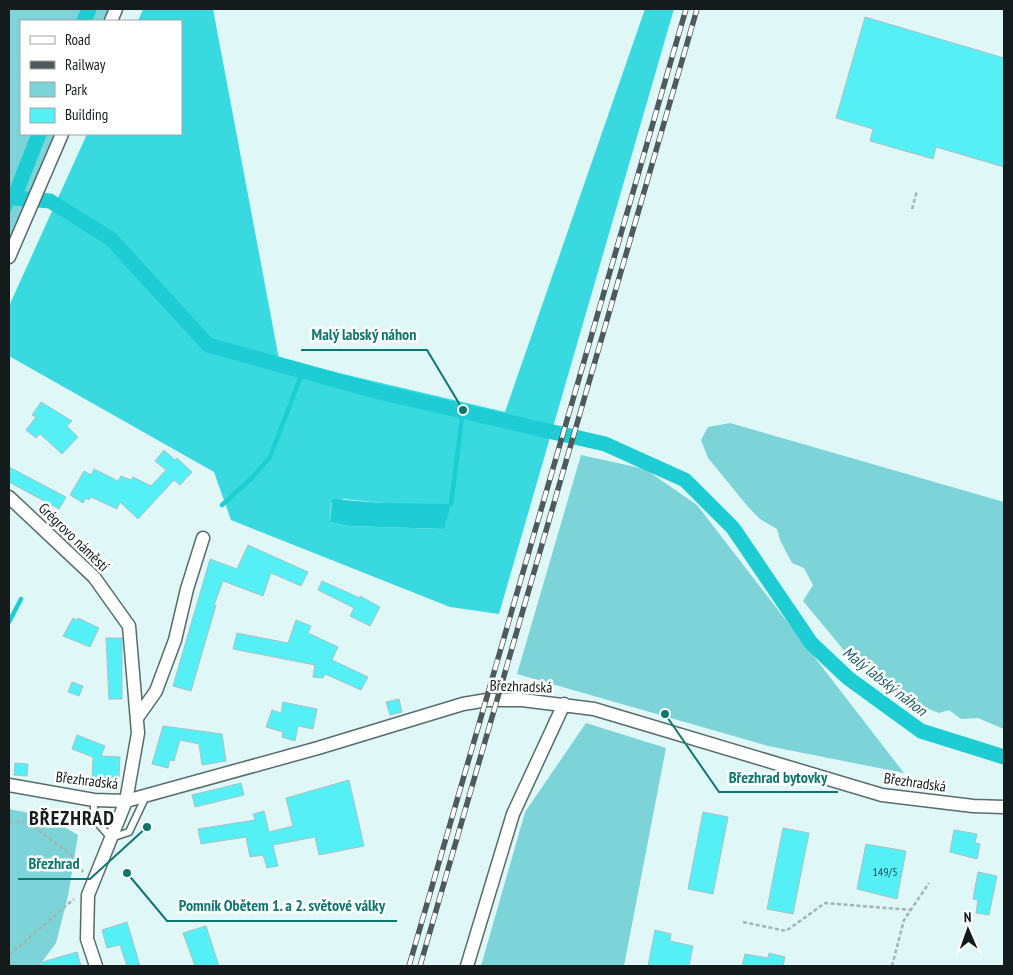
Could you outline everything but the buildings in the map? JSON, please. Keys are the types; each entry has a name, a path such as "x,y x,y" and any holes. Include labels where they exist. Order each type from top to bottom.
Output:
{"street":[{"path":"9,256 62,135"},
{"name":"Grégrovo náměstí","path":"9,497 94,577 129,626 138,732 126,801 88,895 87,939 96,966"},
{"path":"137,718 156,691 175,640 187,589 203,538"},
{"name":"Březhradská","path":"9,786 94,800 126,801 318,748 463,704 497,700 564,704 594,710 882,795 973,806 1004,807"},
{"path":"467,966 513,814 564,704"}],"lane":[{"path":"94,800 94,819 111,838 130,832 146,796"}],"path":[{"path":"912,210 917,191"},
{"path":"9,822 28,822 74,856 91,888 77,897 9,955"},
{"path":"892,966 904,920 929,883"},
{"path":"743,922 786,931 825,903 911,910"}],"green space":[{"path":"9,9 110,9 105,20 20,20 20,135 61,135 9,259"},
{"path":"730,423 1004,502 1004,729 978,718 961,719 949,710 939,713 913,703 857,666 803,601 813,585 804,568 792,563 780,540 777,529 760,519 749,508 708,458 701,440 708,427"},
{"path":"581,455 645,469 697,505 904,773 768,746 517,674"},
{"path":"586,723 666,748 624,966 481,966 525,812"},
{"path":"9,809 45,816 78,835 68,896 56,943 39,966 9,966"}],"shaded area":[{"path":"143,9 213,9 279,359 505,412 645,9 674,9 499,614 450,607 231,520 214,472 9,356 9,306 87,135 182,135 182,20 138,20","holes":["344,499 383,503 443,529 349,526 330,522 331,503"]},
{"path":"332,499 383,503 451,504 444,529 349,526 330,522"}],"waterway":[{"name":"Malý labský náhon","path":"84,20 89,9"},
{"name":"Malý labský náhon","path":"39,135 14,198 50,201 111,239 208,345 379,392 605,444 685,480 733,528 811,643 848,678 921,731 1004,757"},
{"name":"Malý labský náhon","path":"9,195 14,198 9,210"},
{"path":"222,505 252,478 270,457 303,371"},
{"path":"451,504 463,410"},
{"path":"9,622 21,599"}],"railway":[{"path":"409,966 686,9"},
{"path":"420,966 697,9"}],"place":[{"name":"Malý labský náhon","path":"463,410"},
{"name":"Březhrad bytovky","path":"665,714"},
{"name":"Březhrad","path":"147,827"},
{"name":"Pomník Obětem 1. a 2. světové války","path":"127,873"}],"district":[{"name":"BŘEZHRAD","path":"72,818"}]}
